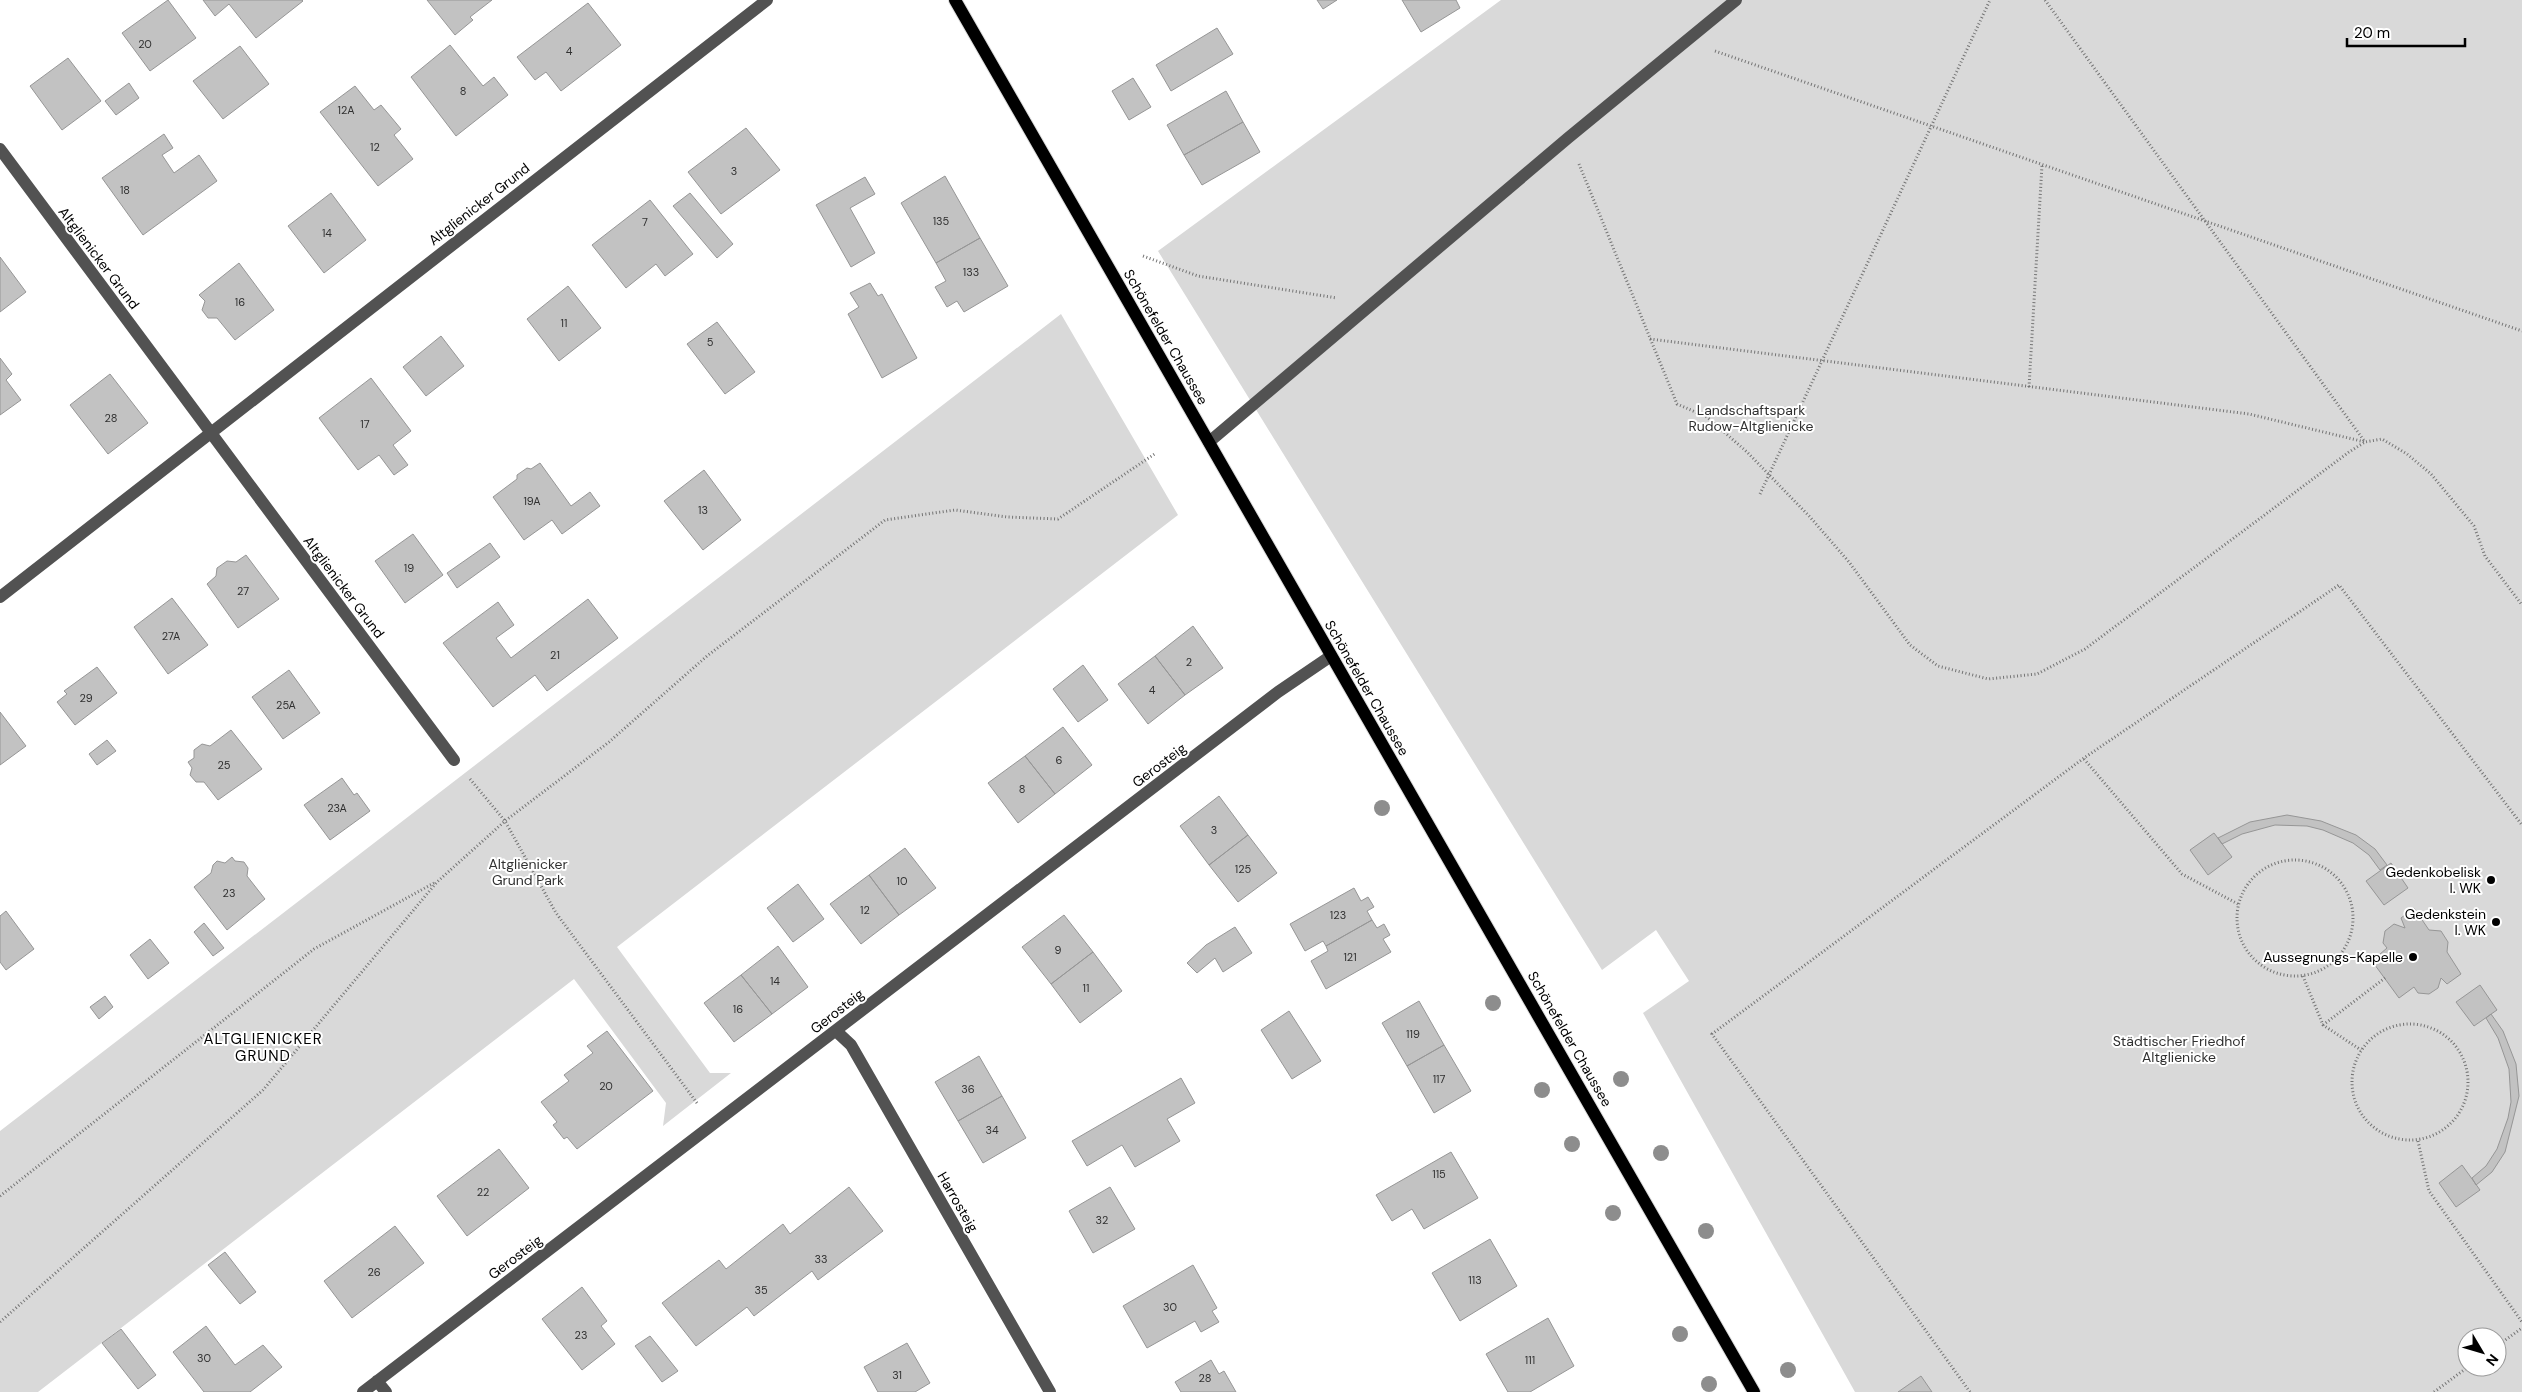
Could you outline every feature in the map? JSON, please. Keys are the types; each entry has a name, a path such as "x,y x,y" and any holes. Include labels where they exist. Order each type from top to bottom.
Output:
{"main road":[{"name":"Schönefelder Chaussee","path":"955,0 1754,1392"}],"street":[{"name":"Altglienicker Grund","path":"0,597 767,0"},
{"path":"1209,442 1568,138 1736,0"},
{"name":"Altglienicker Grund","path":"0,149 454,760"},
{"name":"Gerosteig","path":"363,1392 1278,692 1331,656"},
{"name":"Harrosteig","path":"836,1031 851,1045 1050,1392"},
{"path":"377,1381 386,1392"}],"path":[{"path":"1760,494 1990,0"},
{"path":"2045,0 2365,442"},
{"path":"1686,41 2522,331"},
{"path":"1568,138 1677,404 1707,416 1769,475 1810,517 1848,562 1910,645 1938,666 1988,679 2037,674 2085,649 2322,471 2365,442"},
{"path":"2029,387 2042,165"},
{"path":"1144,256 1198,276 1372,304"},
{"path":"1650,339 2249,414 2365,442 2382,439 2407,454 2431,474 2474,526 2485,556 2522,605"},
{"path":"0,1322 263,1090 437,882 505,821 609,742 707,656 885,520 955,510 1007,517 1058,519 1156,452"},
{"path":"1970,1392 1712,1034 2084,758 2339,585 2522,825"},
{"path":"2084,758 2182,874 2238,904"},
{"path":"454,760 505,821 556,913 698,1104"},
{"path":"2303,859 2326,867 2344,883 2353,905 2353,930 2344,952 2326,968 2303,976 2279,974 2258,964 2242,945 2236,925 2238,904 2246,885 2260,870 2279,861 2303,859"},
{"path":"0,1196 314,949 437,882"},
{"path":"2303,976 2322,1025 2361,1050"},
{"path":"2322,1025 2385,978"},
{"path":"2418,1024 2440,1032 2458,1048 2468,1070 2468,1094 2458,1116 2441,1133 2418,1141 2394,1139 2372,1128 2357,1109 2351,1090 2352,1069 2361,1050 2375,1035 2394,1026 2418,1024"},
{"path":"2418,1141 2428,1191 2522,1322"},
{"path":"2507,1339 2522,1328"},
{"path":"2434,1392 2457,1375"}],"green space":[{"name":"Landschaftspark Rudow-Altglienicke","path":"1501,0 2522,0 2522,1392 1855,1392 1643,1013 1689,981 1656,930 1602,970 1158,251"},
{"name":"Altglienicker Grund Park","path":"1061,314 1178,515 617,947 710,1073 731,1073 663,1126 666,1103 574,979 38,1392 0,1392 0,1131"}],"building":[{"path":"168,0 196,38 150,71 122,33"},
{"path":"203,0 303,1 256,38 229,4 215,16"},
{"path":"427,0 492,0 470,17 473,20 455,35"},
{"path":"1317,0 1337,0 1323,9"},
{"path":"1402,0 1456,0 1460,8 1421,32"},
{"path":"588,3 621,45 561,91 546,72 535,80 517,57"},
{"path":"1217,28 1233,54 1171,91 1156,65"},
{"path":"450,45 483,86 494,77 508,95 456,136 411,77"},
{"path":"240,46 269,84 223,119 193,81"},
{"path":"68,58 101,101 62,130 30,86"},
{"path":"1133,78 1151,107 1129,120 1112,91"},
{"path":"129,83 139,98 116,115 105,101"},
{"path":"355,86 374,110 381,105 401,129 394,135 413,159 378,186 320,112"},
{"path":"1226,91 1243,122 1184,155 1167,125"},
{"path":"1243,122 1260,152 1202,185 1184,155"},
{"path":"746,128 780,170 721,214 688,172"},
{"path":"164,134 173,148 162,155 174,173 199,155 217,181 143,235 102,178"},
{"path":"945,176 980,238 936,263 901,203"},
{"path":"865,177 875,194 850,208 875,253 851,267 816,205"},
{"path":"331,193 366,240 324,273 288,226"},
{"path":"690,193 733,244 717,258 673,206"},
{"path":"650,200 693,254 665,276 656,264 626,288 592,245"},
{"path":"980,238 1008,286 964,312 957,301 947,307 935,287 946,281 936,263"},
{"path":"0,257 26,292 0,312"},
{"path":"239,263 274,310 235,340 217,318 208,318 202,310 205,301 199,295"},
{"path":"870,283 878,296 882,294 917,358 882,378 848,314 859,307 850,293"},
{"path":"568,286 601,328 559,361 527,319"},
{"path":"717,322 755,372 725,394 687,344"},
{"path":"441,336 464,366 426,396 403,367"},
{"path":"0,358 12,374 6,380 21,400 0,415"},
{"path":"110,374 148,423 108,454 70,405"},
{"path":"371,378 411,431 393,445 408,465 394,475 379,455 358,470 319,418"},
{"path":"540,463 571,506 590,492 600,506 562,534 552,520 524,540 493,497 517,479 517,475 527,468 531,469"},
{"path":"704,470 741,520 703,550 664,501"},
{"path":"413,534 443,575 405,603 375,561"},
{"path":"490,543 500,557 457,588 447,573"},
{"path":"246,555 279,599 238,628 207,584 216,576 217,568 227,561 236,562"},
{"path":"172,598 208,645 168,674 134,627"},
{"path":"588,599 618,638 547,691 535,675 493,707 443,643 498,602 514,625 496,638 511,658"},
{"path":"1193,626 1223,668 1185,695 1155,656"},
{"path":"1155,656 1185,695 1148,724 1118,684"},
{"path":"1083,665 1108,700 1078,722 1053,689"},
{"path":"97,667 117,693 75,725 57,702 67,694 64,691"},
{"path":"289,670 320,713 283,739 252,697"},
{"path":"0,712 26,746 0,765"},
{"path":"1063,727 1092,765 1055,794 1025,756"},
{"path":"231,730 262,769 218,800 204,782 196,782 190,775 192,768 188,762 194,758 194,750 202,744 210,746"},
{"path":"107,740 116,751 97,765 89,754"},
{"path":"1025,756 1055,794 1018,823 988,783"},
{"path":"342,778 354,795 357,793 370,811 330,840 304,805"},
{"path":"1219,796 1248,835 1209,865 1180,826"},
{"path":"2287,815 2321,821 2356,835 2375,849 2387,865 2380,870 2369,855 2353,843 2323,830 2307,826 2275,825 2242,834 2222,844 2218,838 2250,822"},
{"path":"2214,833 2232,857 2208,875 2190,850"},
{"path":"1248,835 1277,873 1238,902 1209,865"},
{"path":"905,848 936,888 899,915 869,875"},
{"path":"232,857 235,861 244,862 248,868 247,876 265,899 227,930 194,887 211,873 213,865 217,861 225,863"},
{"path":"2391,863 2408,888 2384,905 2366,881"},
{"path":"869,875 899,915 861,944 830,904"},
{"path":"798,884 824,919 793,942 767,908"},
{"path":"1354,888 1361,901 1368,897 1374,907 1367,911 1372,920 1326,946 1323,941 1305,951 1290,924"},
{"name":"Aussegnungs-Kapelle","path":"2414,908 2429,930 2441,931 2448,942 2447,952 2461,974 2447,984 2441,978 2438,988 2429,994 2418,993 2414,987 2399,998 2372,961 2387,948 2383,943 2385,931 2394,924 2405,928 2401,918"},
{"path":"6,911 34,949 6,970 0,962 0,916"},
{"path":"1064,915 1093,952 1051,984 1022,947"},
{"path":"1372,920 1377,928 1384,924 1390,935 1383,939 1391,952 1326,989 1311,961 1328,951 1326,946"},
{"path":"204,923 224,948 213,956 194,932"},
{"path":"1235,927 1252,953 1223,972 1215,958 1197,973 1187,963 1206,945"},
{"path":"150,939 169,963 148,979 130,955"},
{"path":"778,946 808,987 772,1014 741,975"},
{"path":"1093,952 1122,991 1080,1023 1051,984"},
{"path":"741,975 772,1014 734,1042 704,1003"},
{"path":"2480,985 2497,1010 2474,1026 2456,1002"},
{"path":"105,996 113,1007 99,1019 90,1007"},
{"path":"1419,1001 1444,1045 1407,1066 1382,1023"},
{"path":"1289,1011 1321,1061 1292,1079 1261,1030"},
{"path":"2491,1014 2503,1031 2516,1064 2519,1096 2505,1152 2492,1172 2476,1185 2472,1178 2486,1166 2497,1149 2508,1118 2511,1102 2509,1069 2498,1038 2486,1018"},
{"path":"607,1031 653,1091 577,1149 567,1137 564,1139 553,1125 557,1122 541,1102 569,1081 564,1075 593,1053 587,1046"},
{"path":"1444,1045 1471,1091 1434,1113 1407,1066"},
{"path":"979,1056 1002,1096 958,1121 935,1082"},
{"path":"1181,1078 1195,1103 1167,1119 1180,1141 1135,1167 1122,1145 1087,1166 1072,1141"},
{"path":"1002,1096 1026,1138 983,1163 958,1121"},
{"path":"499,1149 529,1188 467,1236 437,1196"},
{"path":"1451,1152 1478,1198 1424,1229 1412,1209 1392,1221 1376,1195"},
{"path":"2462,1165 2480,1190 2456,1207 2439,1183"},
{"path":"849,1187 883,1231 818,1280 812,1271 754,1316 747,1307 696,1346 662,1303 719,1260 726,1269 783,1224 790,1234"},
{"path":"1110,1187 1135,1229 1093,1253 1069,1211"},
{"path":"395,1226 424,1263 352,1318 324,1281"},
{"path":"1490,1239 1517,1286 1460,1321 1432,1273"},
{"path":"225,1252 256,1292 240,1304 208,1265"},
{"path":"1193,1265 1217,1308 1212,1311 1219,1322 1201,1332 1195,1321 1147,1348 1123,1306"},
{"path":"582,1287 607,1321 601,1326 615,1344 582,1370 542,1319"},
{"path":"1548,1318 1574,1366 1530,1392 1508,1392 1486,1354"},
{"path":"206,1326 235,1365 263,1345 282,1367 250,1392 204,1392 173,1352"},
{"path":"121,1329 156,1375 138,1389 102,1343"},
{"path":"650,1336 678,1371 662,1382 635,1346"},
{"path":"907,1343 930,1383 915,1392 878,1392 864,1367"},
{"path":"1211,1360 1219,1374 1224,1371 1236,1392 1181,1392 1175,1382"},
{"path":"1921,1376 1932,1392 1898,1392"}],"place":[{"name":"Gedenkobelisk I. WK","path":"2491,880"},
{"name":"Gedenkstein I. WK","path":"2496,922"},
{"name":"Aussegnungs-Kapelle","path":"2413,957"}],"district":[{"name":"ALTGLIENICKER GRUND","path":"263,1048"}],"park label":[{"name":"Städtischer Friedhof Altglienicke","path":"2179,1050"}]}
